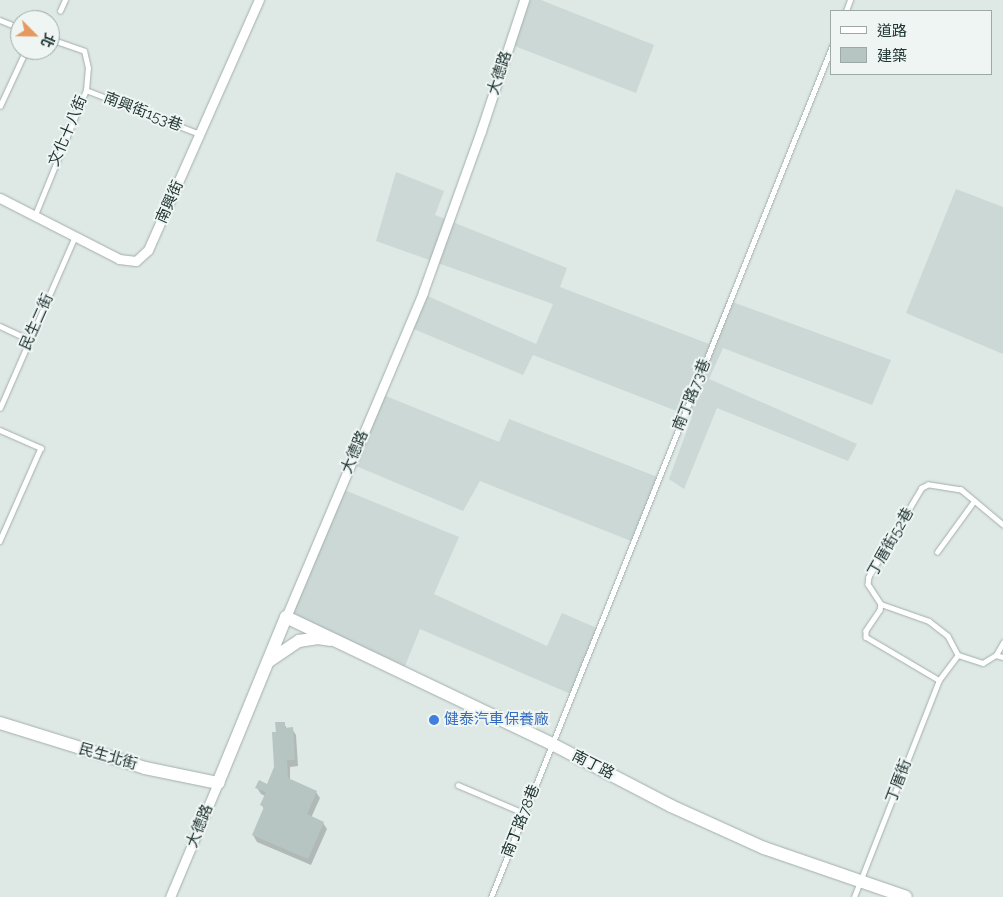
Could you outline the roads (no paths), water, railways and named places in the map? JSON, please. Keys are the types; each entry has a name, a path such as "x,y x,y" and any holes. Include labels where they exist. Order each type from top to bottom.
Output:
{"street":[{"name":"南興街","path":"0,198 118,259 136,261 148,250 259,0"},
{"name":"大德路","path":"170,897 423,292 481,131 524,0"},
{"name":"南丁路","path":"286,617 340,641 552,744 671,806 764,848 906,897"},
{"path":"267,663 278,653 299,641 318,638 340,641"},
{"name":"民生北街","path":"0,723 145,768 218,783"}],"lane":[{"path":"60,11 65,0"},
{"name":"文化十八街","path":"34,216 86,90 88,68 84,51 60,43"},
{"name":"南丁路73巷","path":"552,744 830,51"},
{"path":"0,106 21,60"},
{"name":"南興街153巷","path":"86,90 200,134"},
{"name":"民生二街","path":"0,408 75,236"},
{"path":"0,326 30,340"},
{"path":"0,430 41,448 0,541"},
{"name":"丁厝街52巷","path":"881,604 868,584 869,577 922,488 928,485 961,490 1002,523"},
{"path":"937,552 974,500"},
{"path":"958,655 939,680 866,637 866,631 880,610 881,604 929,621 948,636 958,655 983,663 996,655 1003,643"},
{"path":"996,655 1003,657"},
{"name":"丁厝街","path":"854,897 939,680"},
{"name":"南丁路78巷","path":"491,897 552,744"},
{"path":"458,785 524,813"}],"place":[{"name":"健泰汽車保養廠","path":"434,720"}]}
